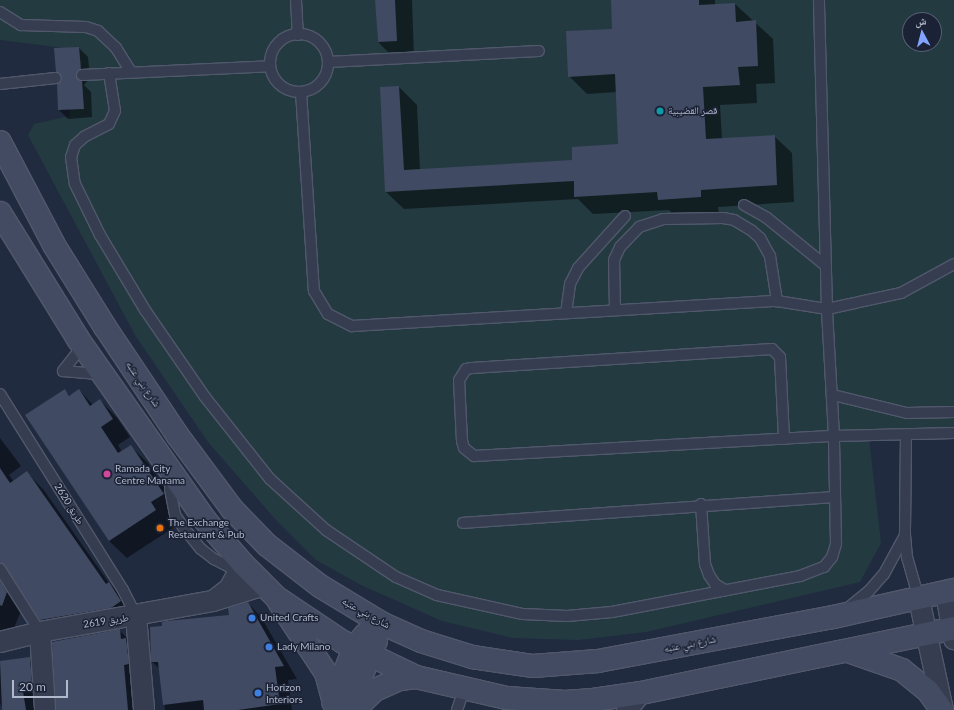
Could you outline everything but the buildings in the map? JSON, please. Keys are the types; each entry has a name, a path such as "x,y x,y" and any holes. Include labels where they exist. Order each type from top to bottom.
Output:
{"main road":[{"name":"شارع بني عتبه","path":"0,142 54,245 105,327 178,436 232,509 267,545 320,586 381,623 422,641 472,657 533,666 598,661 833,617 950,592"},
{"path":"0,213 7,237 205,520 243,564 270,592 301,638 317,657 326,673 337,707"},
{"path":"270,592 362,652 416,677 507,704 565,702 641,693 925,634 953,632"},
{"path":"337,707 362,652 378,638 381,623"},
{"path":"848,651 902,670 928,691 942,710"},
{"path":"354,710 375,690 400,679 416,677"}],"street":[{"name":"طريق 2619","path":"213,601 229,589 243,564"},
{"name":"طريق 2619","path":"0,642 40,632 270,592"},
{"path":"950,592 953,632"},
{"path":"919,599 925,634 942,710"},
{"path":"136,616 144,710"},
{"path":"40,632 45,710"},
{"path":"627,710 641,693"}],"lane":[{"path":"296,0 298,35"},
{"path":"109,73 115,111 109,124 84,137 75,145 71,157 75,184 100,235 145,310 205,397 270,479 326,530 396,577 437,595 480,606 523,614 567,616 648,606 800,576 824,567 832,557 836,544 834,436 833,395 827,309 819,0"},
{"path":"0,12 21,25 86,27 98,31 116,48 131,72"},
{"path":"298,35 315,39 322,45 328,62 327,70 321,82 310,90 301,92 284,88 272,74 270,66 275,48 289,36 298,35"},
{"path":"328,62 539,51"},
{"path":"82,76 109,73 270,66"},
{"path":"0,84 56,78"},
{"path":"301,92 314,291 328,314 339,322 365,326 777,301 827,309 901,293 954,264"},
{"path":"744,204 767,218 826,266"},
{"path":"566,313 570,284 578,268 625,216"},
{"path":"615,310 614,260 620,246 639,227 663,219 723,218 734,220 752,230 766,247 770,256 777,301"},
{"path":"78,339 76,353 63,371 103,374"},
{"path":"784,439 780,357 772,349 472,368 466,369 459,380 462,441 464,448 474,456 784,439 834,436 954,433"},
{"name":"طريق 2620","path":"0,394 122,590 136,616"},
{"path":"833,395 907,413 954,412"},
{"path":"906,435 905,535 907,557 919,599"},
{"path":"463,523 566,517 701,504 834,497"},
{"path":"701,504 705,564 712,580 725,590"},
{"path":"833,617 869,591 884,574 905,535"},
{"path":"0,569 40,632"},
{"path":"456,710 464,690"}],"shaded area":[{"path":"0,0 954,0 954,436 869,438 881,543 860,582 646,632 578,640 513,638 442,621 361,585 316,560 276,520 208,442 135,335 28,135 34,124 70,116 65,48 0,40"}],"place":[{"name":"قصر القضيبية","path":"660,111"},
{"name":"Ramada City Centre Manama","path":"107,474"},
{"name":"The Exchange Restaurant & Pub","path":"160,528"},
{"name":"United Crafts","path":"252,618"},
{"name":"Lady Milano","path":"269,647"},
{"name":"Horizon Interiors","path":"258,693"}]}
